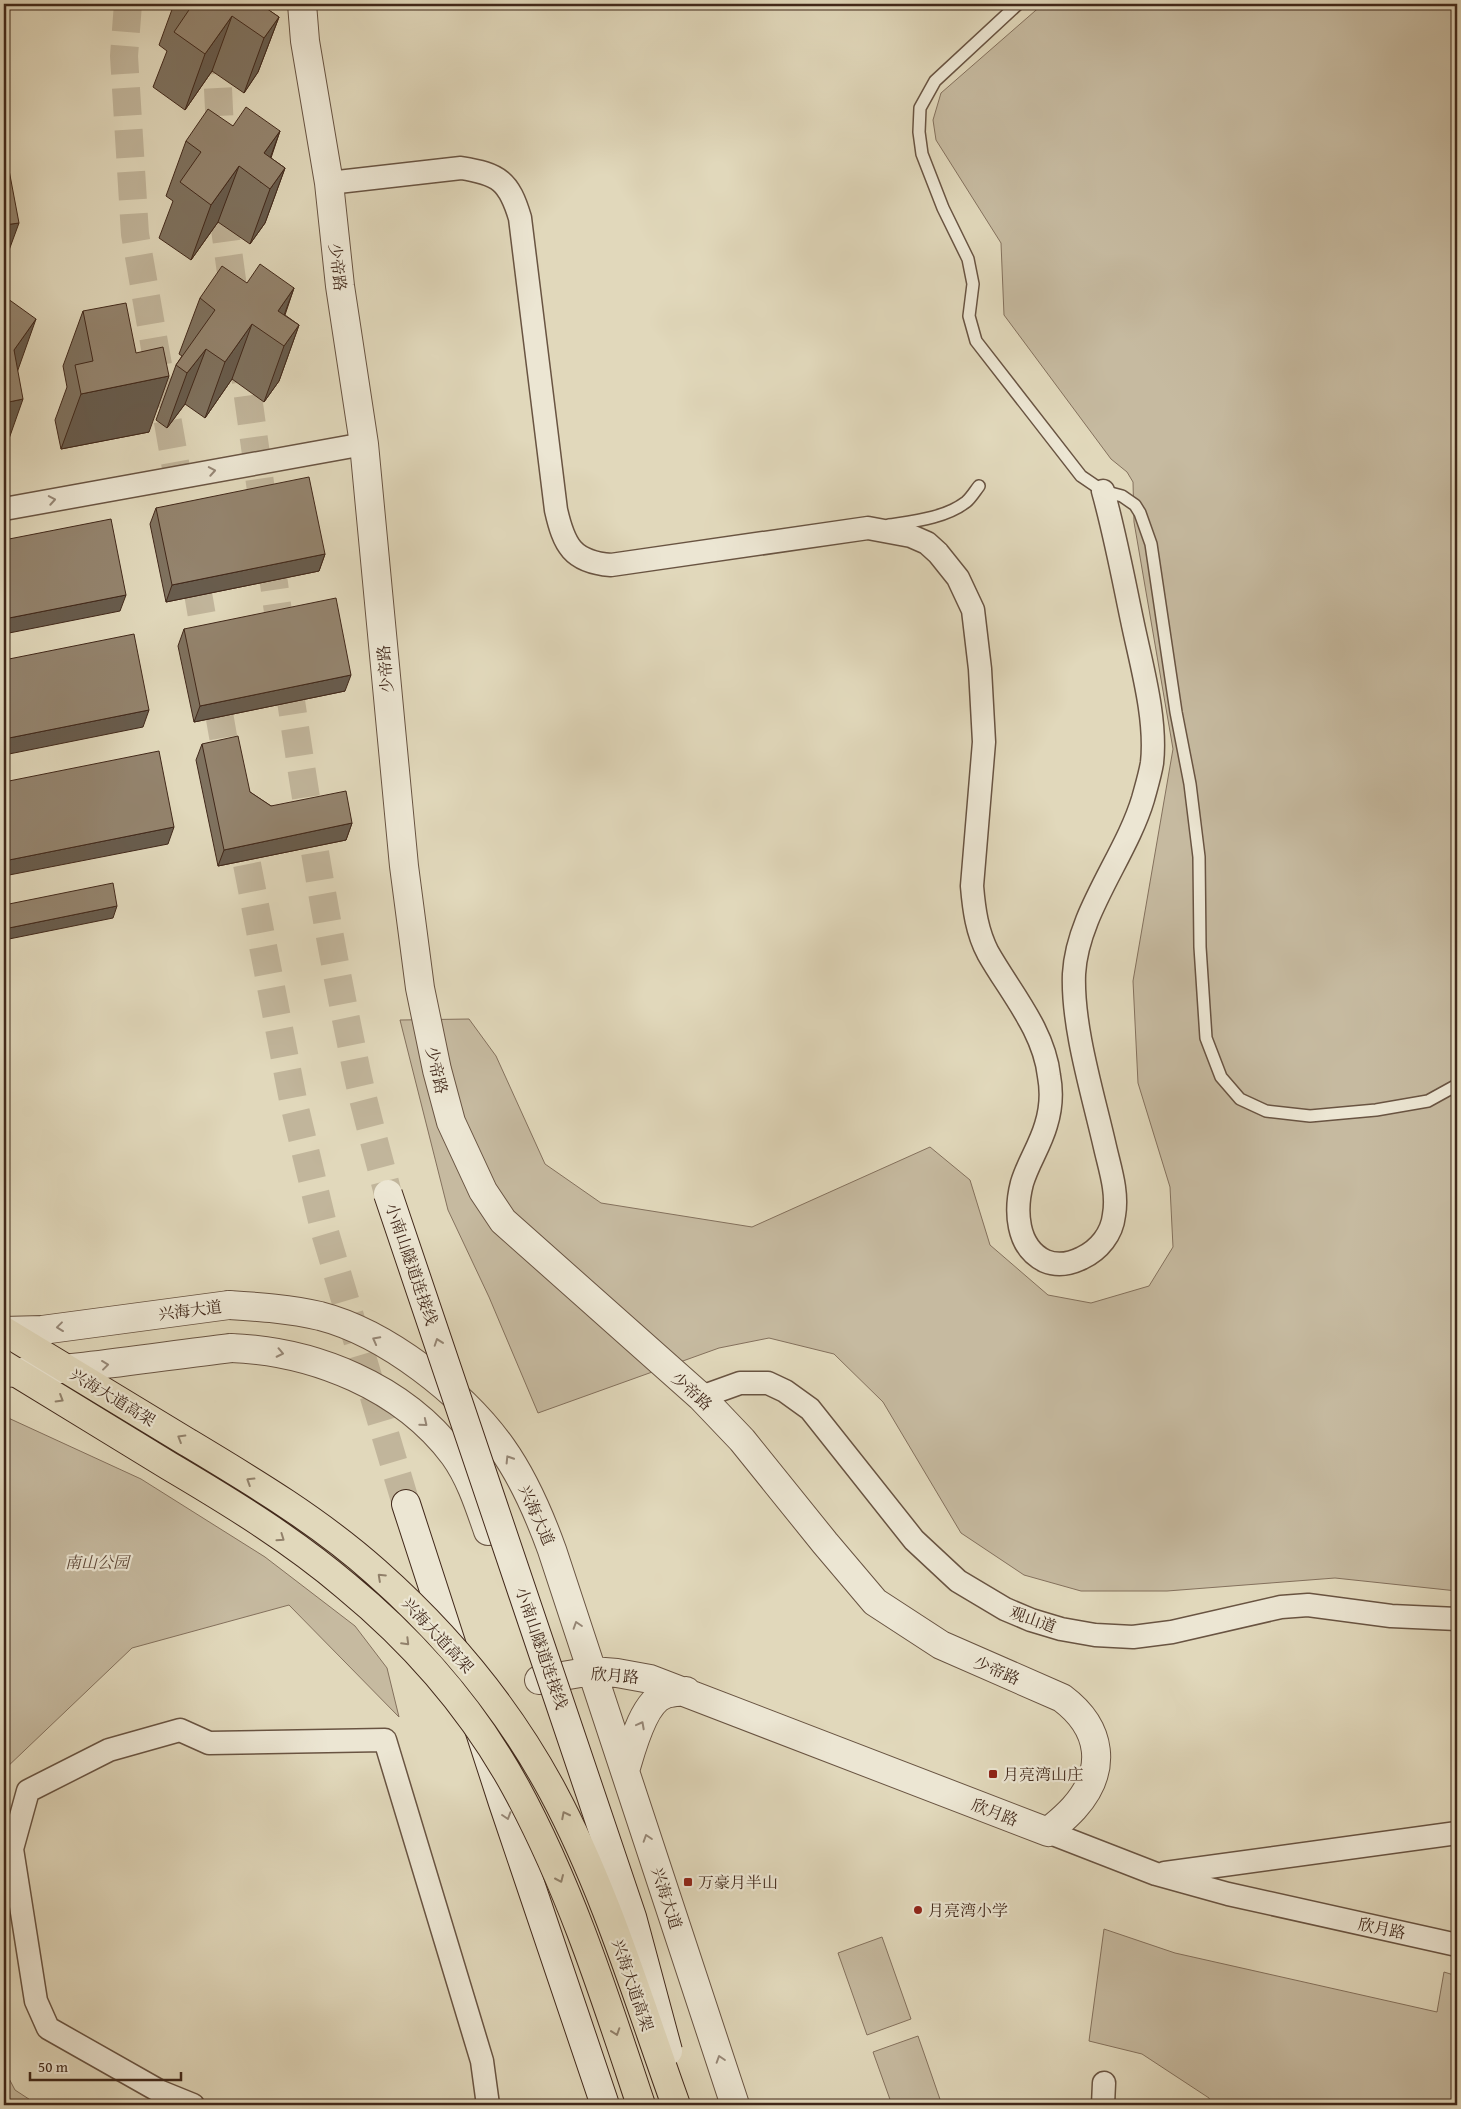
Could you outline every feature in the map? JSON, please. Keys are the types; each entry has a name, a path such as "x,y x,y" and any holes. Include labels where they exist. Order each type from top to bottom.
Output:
{"main road":[{"name":"兴海大道高架","path":"4,1331 289,1505 375,1570 449,1642 479,1678 517,1732 549,1784 574,1834 611,1922 676,2105"},
{"name":"兴海大道高架","path":"4,1365 212,1491 263,1525 346,1585 424,1659 488,1742 515,1786 548,1853 585,1939 641,2105"}],"street":[{"name":"少帝路","path":"302,4 305,42 328,183 340,286 364,444 413,942 428,1029 445,1104 451,1122 484,1191 503,1221 701,1397 742,1440 825,1544 875,1602 941,1645 1062,1698 1077,1709 1090,1727 1096,1743 1095,1770 1087,1790 1074,1808 1048,1832"},
{"path":"328,183 461,168 488,174 507,186 514,198 520,218 556,510 561,531 568,547 579,556 593,564 611,565 868,528 911,536 927,543 938,553 958,578 973,610 980,669 984,742 972,886 973,906 976,922 988,952 1037,1035 1044,1051 1050,1078 1050,1112 1023,1181 1019,1201 1020,1231 1028,1247 1042,1259 1054,1264 1066,1263 1085,1256 1103,1241 1110,1230 1114,1217 1114,1185 1079,1030 1074,992 1074,970 1078,948 1087,923 1142,802 1152,763 1152,741 1147,696 1112,524 1103,491"},
{"path":"4,509 364,444"},
{"name":"小南山隧道连接线","path":"388,1194 632,1917 682,2105"},
{"name":"兴海大道","path":"4,1331 59,1328 229,1305 277,1308 322,1317 363,1333 400,1352 434,1377 473,1413 502,1447 522,1480 538,1514 592,1671 735,2105"},
{"path":"4,1373 104,1365 231,1348 261,1349 308,1359 338,1370 376,1388 406,1408 435,1432 455,1456 479,1504 591,1833 668,2105"},
{"name":"观山道","path":"701,1397 740,1383 768,1383 784,1391 810,1409 914,1540 958,1581 1005,1609 1031,1620 1061,1629 1095,1635 1133,1637 1172,1632 1280,1607 1308,1605 1392,1616 1457,1618"},
{"path":"406,1504 565,1990 605,2105"},
{"name":"欣月路","path":"539,1680 592,1671 650,1679 1156,1874 1228,1894 1457,1945"},
{"path":"625,1771 635,1737 656,1700 666,1694 686,1692"},
{"path":"193,2105 162,2092 48,2028 36,2001 12,1849 28,1790 109,1750 180,1730 209,1743 385,1740 482,2061 488,2105"},
{"path":"1156,1874 1457,1833"},
{"path":"1103,2105 1104,2083"}],"lane":[{"path":"1018,4 935,81 920,108 919,132 922,154 944,208 968,258 974,284 969,316 976,342 1081,476 1103,491 1122,496 1135,505 1140,512 1151,544 1176,712 1194,811 1198,857 1200,947 1206,1038 1221,1077 1240,1099 1266,1111 1310,1116 1376,1110 1428,1100 1457,1085"},
{"path":"868,528 921,520 951,511 967,502 979,486"}],"green space":[{"path":"1043,4 1457,4 1457,1591 1335,1578 1167,1591 1081,1591 1024,1575 961,1533 883,1402 834,1354 769,1338 719,1348 538,1413 489,1297 448,1210 400,1020 469,1019 496,1056 545,1164 601,1203 752,1227 930,1147 970,1180 990,1245 1048,1295 1091,1303 1149,1286 1173,1247 1170,1187 1138,1083 1133,981 1173,749 1134,522 1133,482 1127,472 1111,459 1004,315 1001,243 936,140 933,120 941,93"},
{"name":"南山公园","path":"4,1416 141,1479 265,1557 355,1626 387,1668 399,1717 289,1605 132,1648 4,1770"},
{"path":"1104,1929 1175,1953 1437,2012 1444,1972 1457,1976 1457,2105 1212,2105 1209,2098 1142,2054 1089,2041"},
{"path":"882,1937 911,2019 867,2035 838,1953"},
{"path":"918,2036 942,2105 892,2105 873,2052"},
{"path":"4,2069 15,2090 38,2105 4,2105"}],"building":[{"path":"193,4 260,4 279,17 264,38 232,16 205,54 174,32"},
{"path":"246,107 280,131 264,153 285,168 270,189 239,166 211,205 180,182 201,152 186,141 208,109 233,126"},
{"path":"4,166 9,170 19,223 4,225"},
{"path":"260,264 294,288 278,311 299,325 284,346 252,324 225,362 206,349 187,373 176,365 215,310 200,298 222,266 247,283"},
{"path":"4,296 36,319 14,350 23,399 4,403"},
{"path":"126,303 136,353 163,347 169,376 81,394 75,365 93,361 83,311"},
{"path":"309,477 325,554 172,585 156,508"},
{"path":"111,519 126,595 4,619 4,540"},
{"path":"336,598 351,675 200,706 184,629"},
{"path":"134,634 149,710 4,739 4,660"},
{"path":"238,736 250,792 271,806 346,791 352,823 224,850 202,744"},
{"path":"159,751 174,827 4,861 4,782"},
{"path":"113,883 117,906 4,929 4,905"}],"tunnel":[{"path":"128,4 124,56 135,234 230,776"},
{"path":"219,4 217,69 225,229 236,309"},
{"path":"242,354 279,617 320,879 357,1071 388,1194"},
{"path":"239,823 293,1100 324,1229 406,1504"}],"place":[{"name":"月亮湾山庄","path":"993,1774"},
{"name":"万豪月半山","path":"688,1882"},
{"name":"月亮湾小学","path":"918,1910"}]}
